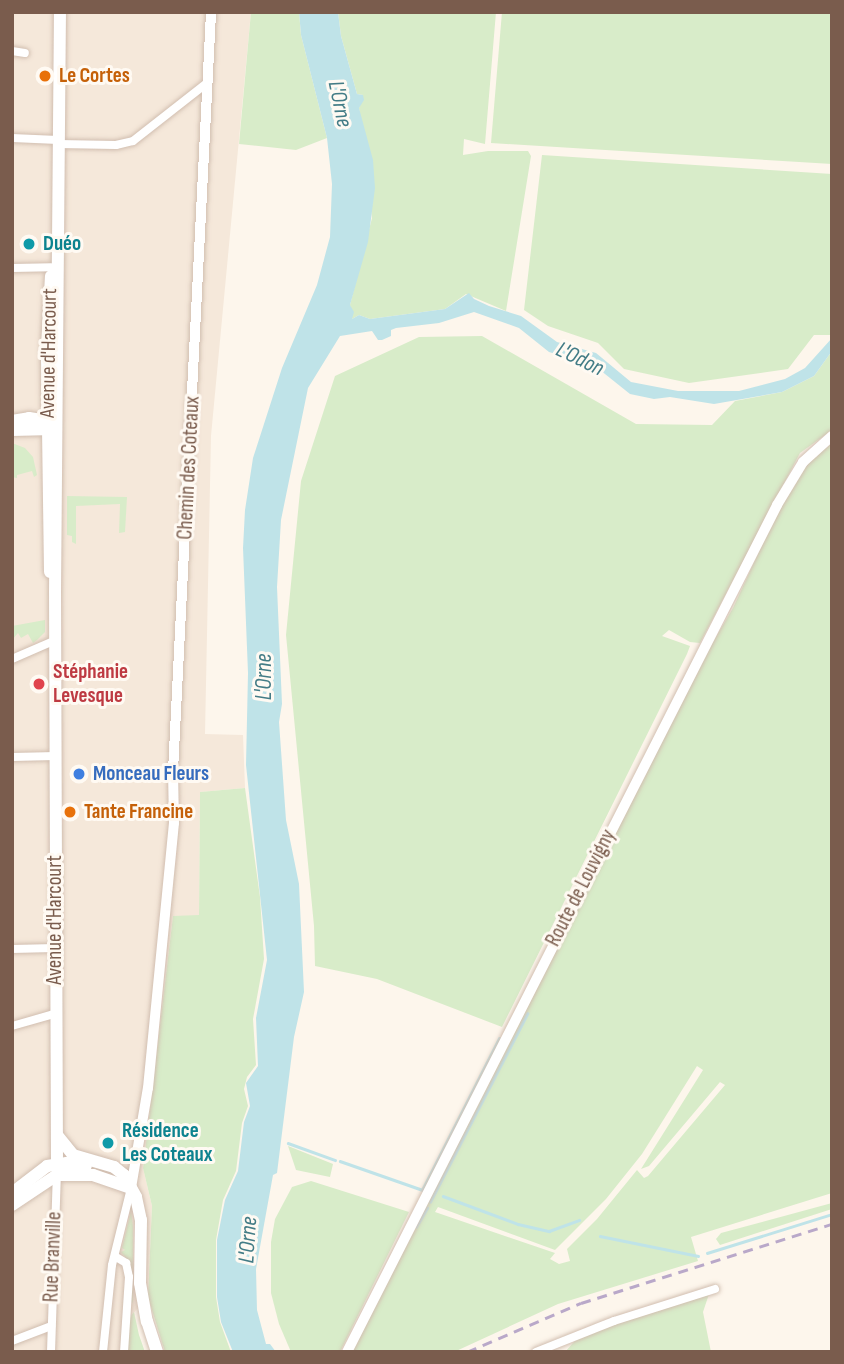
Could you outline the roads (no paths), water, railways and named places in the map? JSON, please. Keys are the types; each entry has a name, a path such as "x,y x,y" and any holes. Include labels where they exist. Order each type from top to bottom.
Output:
{"main road":[{"path":"57,248 60,12"},
{"name":"Avenue d'Harcourt","path":"52,425 51,267 57,248"},
{"name":"Avenue d'Harcourt","path":"57,248 47,547 55,593 56,640 54,1014 57,1169"},
{"path":"12,421 29,418 52,425"},
{"path":"12,430 52,425"},
{"path":"55,1132 71,1154 114,1167 124,1175 131,1188 139,1206 140,1283 157,1352"},
{"path":"12,1205 57,1169 77,1164 124,1175"},
{"path":"12,1193 47,1167 93,1175 131,1188"}],"street":[{"name":"Chemin des Coteaux","path":"131,1188 148,1088 174,824 173,771 211,12"},
{"path":"12,51 25,53"},
{"path":"12,138 107,146 133,141 206,83"},
{"path":"12,268 51,267"},
{"name":"Route de Louvigny","path":"347,1352 777,505 803,462 832,436"},
{"path":"12,659 56,640"},
{"path":"12,757 55,756"},
{"path":"12,949 55,948"},
{"path":"12,1026 54,1014"},
{"name":"Rue Branville","path":"51,1352 57,1169"},
{"path":"103,1352 109,1285 131,1188"},
{"path":"116,1257 126,1263 129,1277 124,1352"},
{"path":"536,1352 569,1337 715,1289"},
{"path":"12,1341 51,1326"},
{"path":"560,1352 569,1337"}],"water":[{"path":"299,12 338,12 341,36 357,94 363,95 364,100 359,108 373,160 375,188 368,242 350,305 354,312 352,319 359,315 370,319 445,309 469,293 474,299 489,306 521,316 557,342 596,353 631,382 678,391 739,391 785,379 805,368 832,338 832,351 814,376 782,392 714,404 670,397 654,399 630,394 595,366 549,352 519,328 474,312 439,323 396,328 391,330 391,336 382,340 378,340 372,331 340,336 308,388 281,520 277,587 282,704 279,722 286,820 299,884 304,992 294,1037 277,1173 273,1175 256,1269 257,1310 266,1344 270,1344 276,1352 233,1352 221,1322 217,1297 217,1240 225,1200 238,1171 244,1122 250,1106 246,1083 258,1066 256,1018 267,960 246,765 248,673 243,548 245,510 253,458 282,368 317,285 330,237 332,184 327,138 301,35"}],"waterway":[{"path":"430,1202 527,1014"},
{"path":"422,1190 499,1038"},
{"path":"288,1143 335,1160"},
{"path":"340,1161 423,1190"},
{"path":"443,1196 518,1224 549,1231 579,1220"},
{"path":"416,1227 427,1208"},
{"path":"707,1253 832,1214"},
{"path":"600,1236 698,1256"}],"railway":[{"path":"467,1352 581,1303 832,1224"}],"place":[{"name":"Le Cortes","path":"45,76"},
{"name":"Duéo","path":"29,244"},
{"name":"Stéphanie Levesque","path":"39,684"},
{"name":"Monceau Fleurs","path":"79,774"},
{"name":"Tante Francine","path":"70,812"},
{"name":"Résidence Les Coteaux","path":"108,1143"}],"water label":[{"name":"L'Orne","path":"340,104"},
{"name":"L'Odon","path":"580,359"},
{"name":"L'Orne","path":"264,677"},
{"name":"L'Orne","path":"248,1240"}]}
